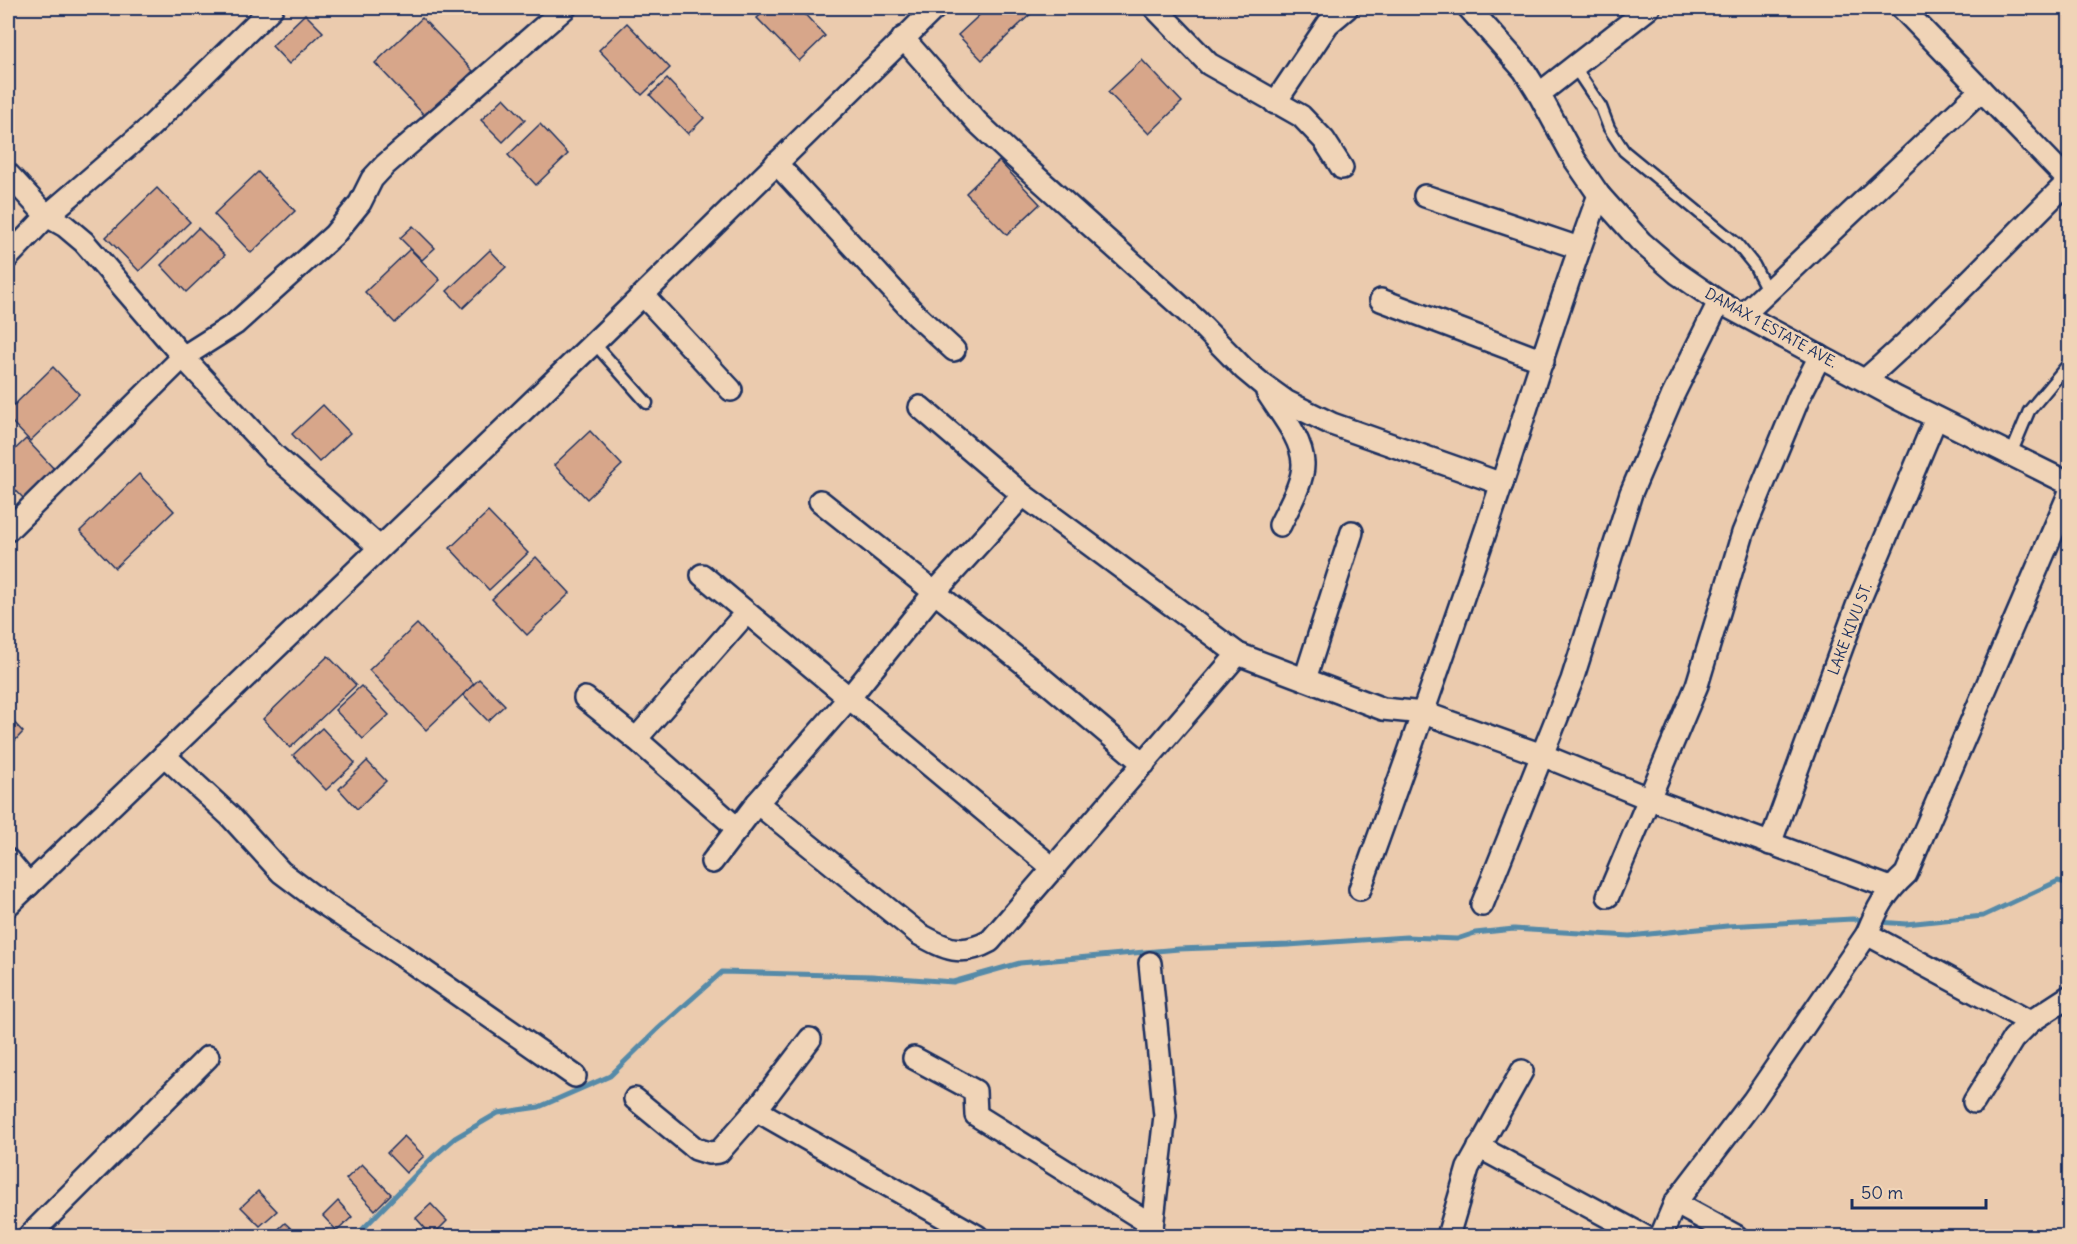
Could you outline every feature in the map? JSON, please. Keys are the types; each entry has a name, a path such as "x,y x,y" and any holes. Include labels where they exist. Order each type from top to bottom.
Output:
{"street":[{"path":"8,257 47,216 148,129 272,8"},
{"path":"8,530 183,357 235,324 320,248 360,203 372,179 385,165 566,8"},
{"path":"8,905 643,296 935,8"},
{"path":"1155,8 1209,64 1301,116 1324,140 1342,168"},
{"path":"1275,103 1328,24 1347,8"},
{"name":"DAMAX 1 ESTATE AVE.","path":"1469,8 1511,54 1539,94 1570,150 1599,195 1641,242 1677,273 1719,302 1936,418 2070,484"},
{"path":"1539,94 1649,8"},
{"path":"1865,380 1963,290 2069,180 1902,8"},
{"path":"903,38 977,122 1012,156 1197,321 1262,384 1287,402 1332,424 1502,484"},
{"path":"1744,314 1981,90"},
{"path":"777,163 916,315 954,350"},
{"path":"8,174 47,216 65,226 84,242 183,357 274,455 379,547"},
{"path":"1360,889 1424,713 1579,248 1599,195"},
{"path":"1425,196 1579,248"},
{"path":"643,296 730,390"},
{"path":"1381,300 1543,361"},
{"path":"1482,905 1572,680 1631,493 1672,397 1719,302"},
{"path":"1608,896 1697,685 1743,533 1799,397 1820,356"},
{"path":"1262,384 1299,443 1304,464 1295,493 1280,525"},
{"path":"920,407 1023,495 1238,654 1383,709 1424,713 1542,755 1770,844 1886,896"},
{"name":"LAKE KIVU ST.","path":"1770,844 1857,606 1936,418"},
{"path":"1661,1236 1676,1203 1753,1101 1869,931 1886,896 1906,874 2070,492"},
{"path":"712,862 758,803 850,697 934,593 1023,495"},
{"path":"820,501 1037,674 1144,764"},
{"path":"1305,679 1352,532"},
{"path":"702,575 1054,869"},
{"path":"636,739 746,613"},
{"path":"758,803 919,934 952,950 978,948 990,941 1054,869 1238,654"},
{"path":"585,698 636,739 738,829"},
{"path":"164,755 230,816 281,872 321,902 575,1076"},
{"path":"8,860 29,885"},
{"path":"1869,931 2030,1022"},
{"path":"914,1058 975,1091 976,1115 1151,1231 1165,1116 1150,963"},
{"path":"1974,1102 2013,1039 2030,1022 2070,996"},
{"path":"635,1099 696,1149 709,1153 719,1152 756,1110 810,1039"},
{"path":"29,1236 208,1057"},
{"path":"1448,1236 1468,1168 1522,1071"},
{"path":"756,1110 977,1236"},
{"path":"1479,1147 1644,1236"},
{"path":"1676,1203 1736,1236"}],"lane":[{"path":"1575,68 1601,106 1609,128 1624,152 1737,244 1754,265 1768,292"},
{"path":"594,343 647,403"},
{"path":"2010,454 2029,411 2070,362"}],"building":[{"path":"768,8 799,8 825,36 799,61 757,18"},
{"path":"987,8 1037,8 982,60 958,35"},
{"path":"305,14 323,32 289,64 272,46"},
{"path":"422,18 473,71 425,116 375,63"},
{"path":"627,23 670,68 642,95 599,50"},
{"path":"1142,60 1182,102 1149,134 1108,92"},
{"path":"667,79 704,118 688,134 650,95"},
{"path":"504,98 525,120 503,142 481,120"},
{"path":"540,124 568,154 536,185 508,155"},
{"path":"999,161 1040,204 1007,235 966,193"},
{"path":"258,172 295,211 251,253 214,214"},
{"path":"157,188 190,222 139,271 106,237"},
{"path":"413,226 435,248 422,260 400,238"},
{"path":"198,228 225,255 186,292 161,265"},
{"path":"410,249 440,280 395,323 365,292"},
{"path":"490,250 506,267 463,308 447,291"},
{"path":"53,367 79,394 30,441 8,418 8,411"},
{"path":"323,405 350,433 319,462 292,434"},
{"path":"590,431 622,465 587,499 554,465"},
{"path":"26,439 55,470 24,499 8,482 8,456"},
{"path":"139,474 174,511 115,568 80,531"},
{"path":"488,512 528,553 489,590 450,548"},
{"path":"536,557 570,593 527,635 492,599"},
{"path":"417,624 474,684 426,730 369,670"},
{"path":"328,656 356,685 290,748 263,719"},
{"path":"479,679 505,705 488,721 463,695"},
{"path":"361,686 389,715 363,739 335,710"},
{"path":"8,716 23,732 8,748"},
{"path":"322,728 355,763 326,790 293,755"},
{"path":"367,761 386,781 357,809 339,789"},
{"path":"404,1136 424,1156 406,1173 387,1153"},
{"path":"362,1164 391,1194 375,1210 346,1179"},
{"path":"258,1191 277,1211 260,1226 241,1207"},
{"path":"338,1201 352,1217 337,1231 323,1216"},
{"path":"431,1204 447,1221 432,1236 416,1218"},
{"path":"285,1223 299,1236 271,1236"}],"waterway":[{"path":"1879,922 1906,924 1983,916 2058,881 2070,884"},
{"path":"356,1236 433,1157 455,1138 498,1113 539,1107 610,1076 659,1028 722,972 872,976 953,982 1020,963 1179,949 1406,937 1457,939 1475,933 1514,929 1630,936 1727,926 1867,920"}]}
